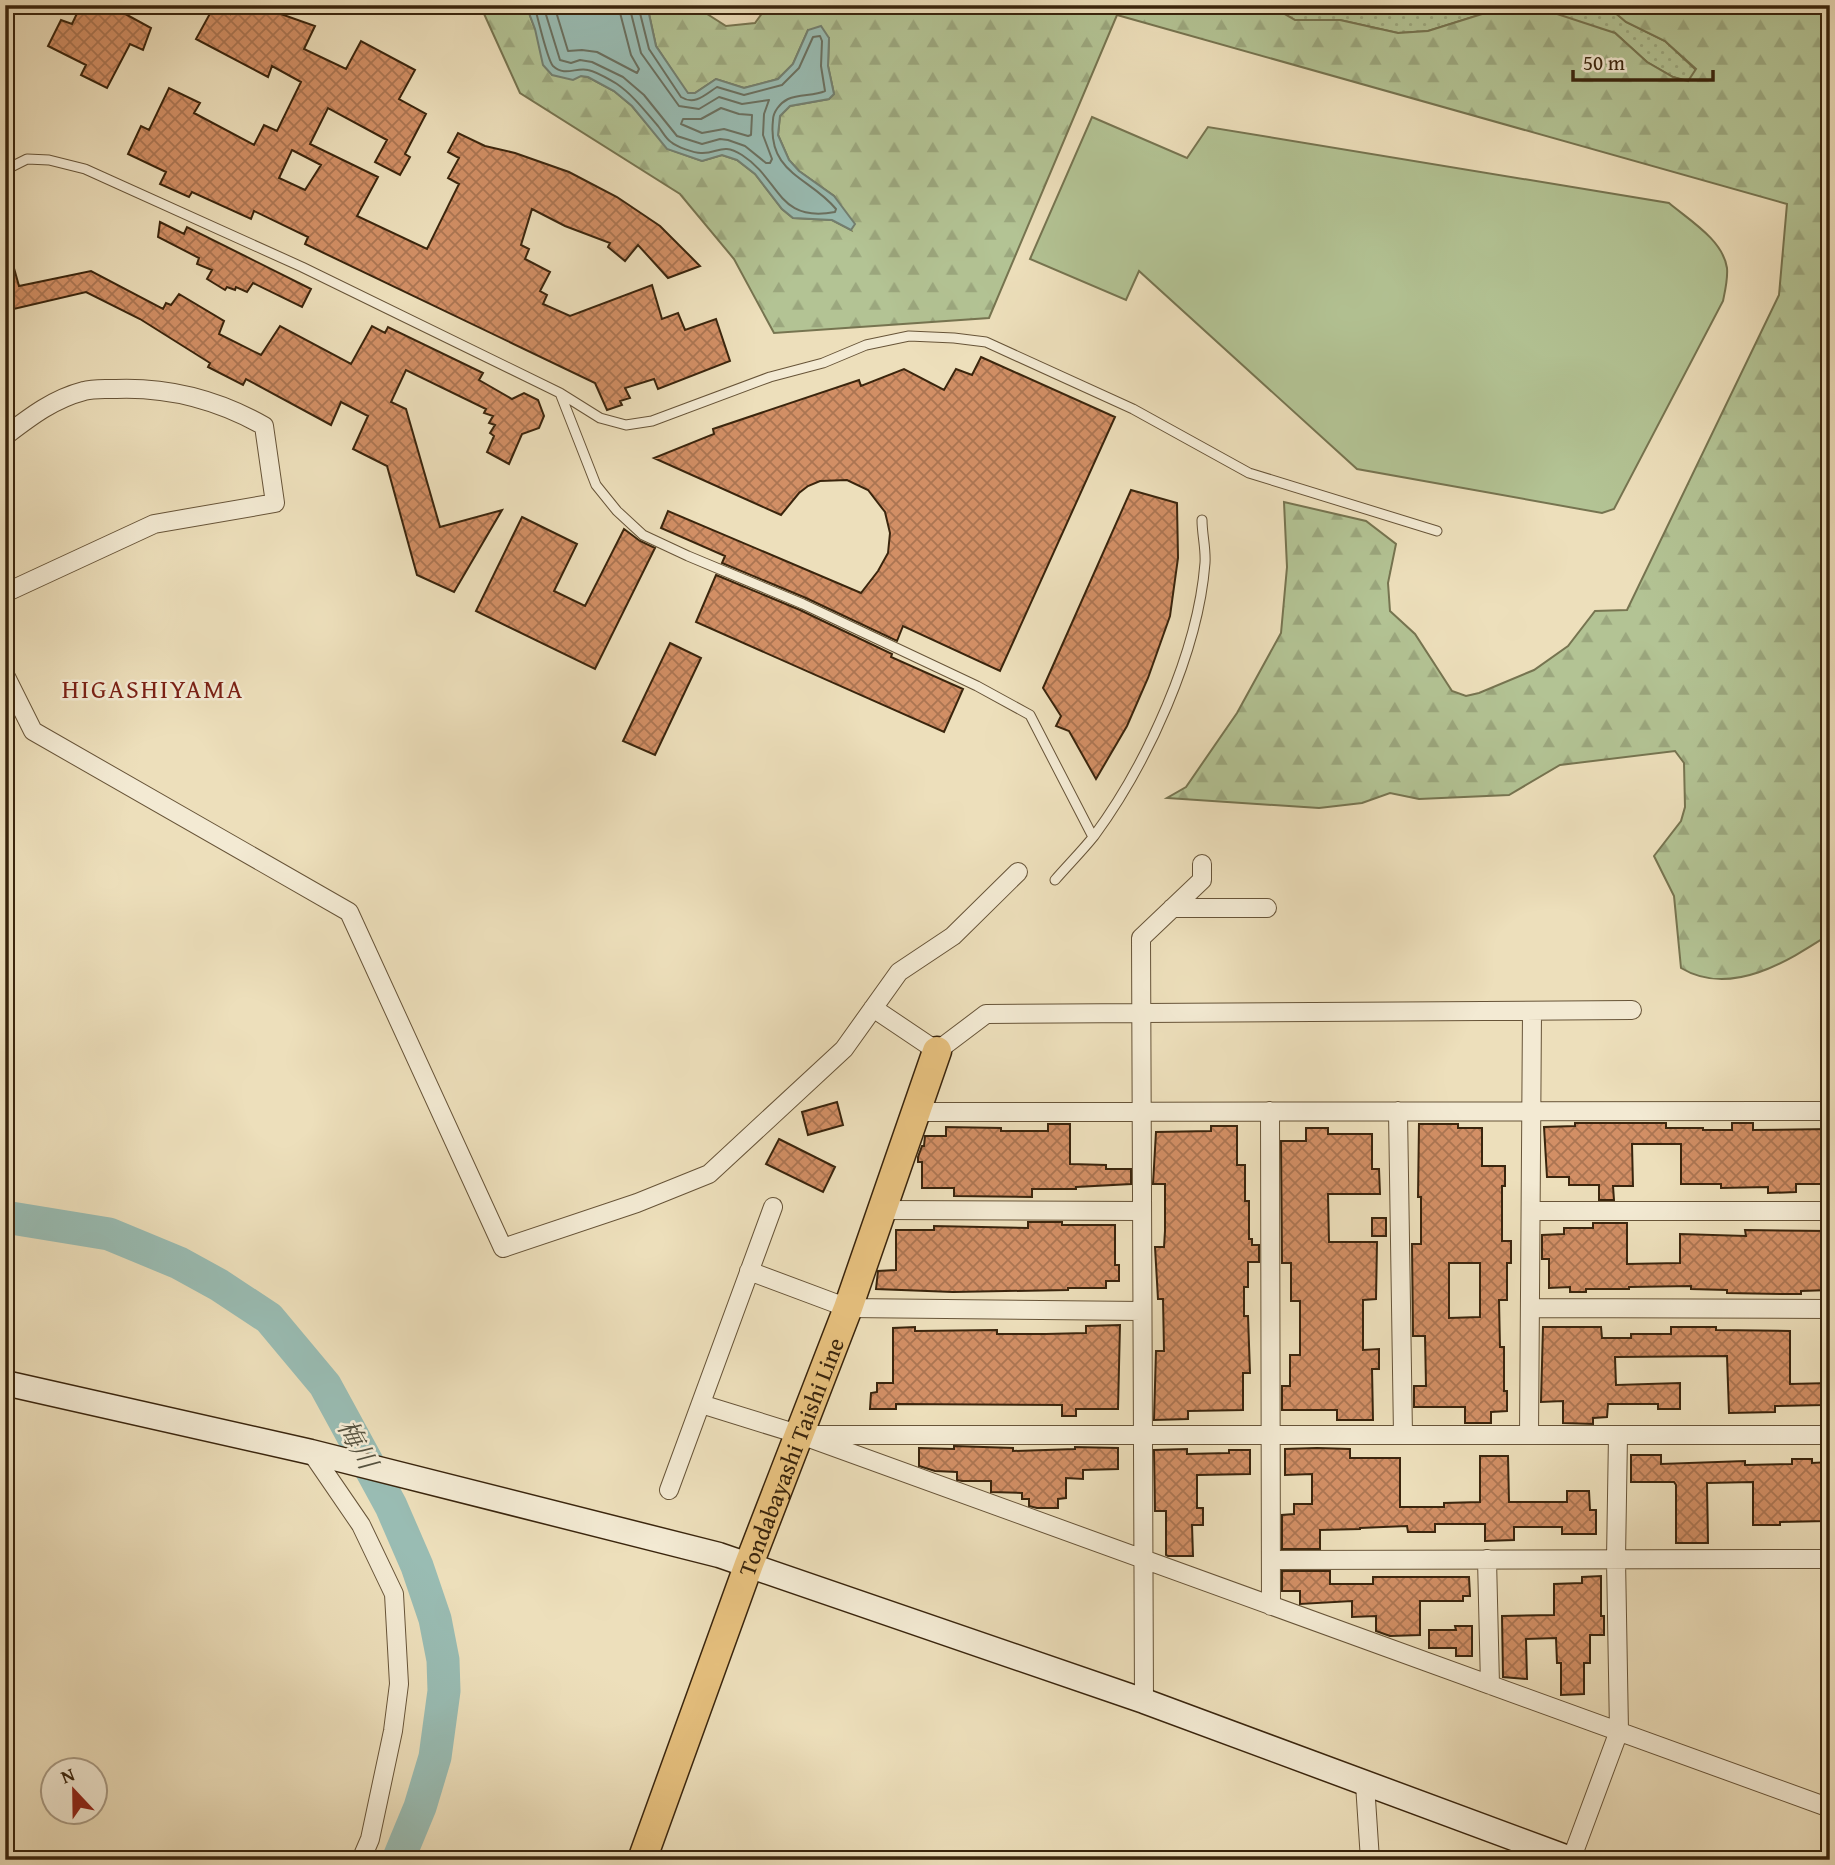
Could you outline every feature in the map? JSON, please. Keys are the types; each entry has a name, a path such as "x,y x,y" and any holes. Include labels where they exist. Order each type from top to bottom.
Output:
{"main road":[{"name":"Tondabayashi Taishi Line","path":"642,1860 749,1564 848,1308 937,1051"}],"street":[{"path":"5,436 40,408 85,390 137,388 181,393 235,410 264,426 275,503 153,524 5,593"},
{"path":"5,675 33,731 349,912 503,1248 636,1203 709,1174 844,1049 898,972 953,936 1018,872"},
{"path":"1144,1701 1141,938 1202,880 1202,864"},
{"path":"1172,908 1267,908"},
{"path":"873,1008 937,1051 986,1014 1632,1010"},
{"path":"1529,1435 1532,1012"},
{"path":"1270,1111 1271,1606"},
{"path":"1398,1111 1403,1436"},
{"path":"918,1112 1830,1111"},
{"path":"669,1490 773,1207"},
{"path":"883,1210 1142,1211"},
{"path":"1531,1211 1830,1211"},
{"path":"749,1271 848,1308 1142,1311"},
{"path":"1531,1308 1830,1310"},
{"path":"5,1383 311,1452 749,1564 1144,1701 1572,1859 1619,1731 1616,1559 1618,1435"},
{"path":"701,1404 801,1435 1830,1808"},
{"path":"801,1435 1830,1435"},
{"path":"311,1452 360,1525 394,1594 398,1696 370,1839 360,1860"},
{"path":"1487,1559 1490,1685"},
{"path":"1271,1560 1830,1559"},
{"path":"1365,1784 1370,1860"}],"lane":[{"path":"5,170 27,159 49,160 85,169 302,267 561,393 600,418 626,425 652,421 770,377 823,363 866,345 909,336 986,342 1133,409 1249,473 1437,531"},
{"path":"561,393 596,485 617,511 643,535 815,610 978,686 1030,715 1093,837"},
{"path":"1055,880 1093,837 1138,769 1179,675 1196,614 1205,561 1202,520"}],"green space":[{"path":"480,5 526,5 535,29 581,76 614,91 632,106 668,149 702,161 722,155 737,160 755,174 782,209 793,218 832,220 851,230 834,196 799,171 789,160 778,135 780,116 790,106 829,99 834,94 828,66 829,38 808,30 793,64 778,79 744,88 716,79 695,93 687,93 656,46 649,14 643,5 693,5 726,26 755,23 763,12 760,5 1280,5 1283,13 1295,20 1340,20 1398,33 1428,31 1498,9 1542,9 1615,33 1647,62 1673,77 1688,81 1696,69 1665,41 1626,22 1606,5 1830,5 1830,934 1778,965 1739,978 1700,976 1681,968 1674,896 1654,856 1681,821 1685,807 1684,763 1675,751 1560,765 1509,795 1419,799 1390,793 1362,803 1319,808 1167,798 1186,787 1237,713 1281,633 1287,567 1284,502 1366,521 1396,544 1388,583 1390,611 1415,634 1452,691 1466,696 1534,670 1568,646 1595,611 1627,610 1779,295 1787,204 1117,15 989,318 774,333 734,259 680,194 520,93"},
{"path":"1280,5 1606,5 1626,22 1665,41 1696,70 1688,82 1647,62 1615,33 1498,9 1428,31 1398,33 1340,20 1295,20 1283,13"},
{"path":"1092,117 1187,158 1208,127 1669,203 1704,231 1719,248 1727,268 1723,301 1614,509 1602,513 1357,469 1139,271 1126,300 1030,259"}],"water":[{"path":"526,5 643,5 649,14 656,46 688,93 695,93 716,79 744,88 778,79 793,64 808,30 821,26 829,38 828,66 834,94 829,99 790,106 780,116 778,135 789,160 799,171 834,196 855,224 851,230 832,220 793,218 782,209 755,174 737,160 722,155 702,161 667,149 632,106 614,91 588,77 581,76 573,80 552,75 543,65 535,29"}],"building":[{"path":"81,5 109,5 151,28 143,50 130,44 107,88 81,75 86,65 48,46 61,20 72,24"},
{"path":"234,5 261,5 315,26 304,49 346,69 361,41 415,70 399,99 426,114 405,154 410,157 400,175 375,162 387,140 328,108 310,144 378,177 357,216 427,249 459,184 448,178 459,158 448,152 458,133 485,146 515,153 569,172 617,197 660,226 700,266 668,278 638,245 625,261 608,247 610,243 565,226 532,209 521,245 529,249 525,259 550,272 540,291 547,295 543,304 570,316 652,285 662,319 678,313 685,330 716,319 730,361 658,389 654,379 625,388 630,398 620,401 622,405 607,410 595,383 305,244 308,237 254,211 251,219 192,192 189,197 160,184 166,172 128,154 141,126 149,130 169,88 200,103 194,113 254,145 264,125 277,131 301,82 272,66 268,77 196,39 213,8 230,14","holes":["292,150 321,165 305,190 279,178"]},
{"path":"160,222 184,234 187,227 311,289 302,307 253,283 247,292 236,287 235,290 227,287 225,290 207,279 212,270 197,264 199,258 158,237"},
{"path":"10,254 19,286 91,271 163,309 166,303 171,305 179,294 224,321 219,334 261,355 280,326 351,364 372,326 385,333 388,327 483,373 479,380 512,399 524,393 538,400 544,416 539,428 522,434 509,464 487,452 494,436 490,433 495,425 489,423 493,416 484,413 486,409 406,370 391,402 406,409 440,527 502,510 454,592 417,575 387,466 353,449 368,416 341,402 331,425 246,379 243,385 208,367 210,363 140,319 86,292 5,311 5,255"},
{"path":"981,357 1115,417 1000,671 903,626 897,641 806,598 722,563 725,556 661,528 668,511 861,593 888,553 890,533 885,512 868,490 847,480 820,481 799,493 781,515 654,458 714,434 713,429 859,380 861,386 904,369 944,390 956,369 972,375"},
{"path":"1131,490 1177,503 1178,558 1170,616 1148,678 1127,726 1096,779 1069,731 1056,726 1061,716 1043,688"},
{"path":"522,517 577,544 554,591 585,606 624,529 655,548 595,669 476,611"},
{"path":"716,575 800,610 892,654 891,657 963,689 944,732 696,622"},
{"path":"670,643 701,658 655,755 623,741"},
{"path":"837,1102 843,1125 808,1135 802,1112"},
{"path":"1575,1123 1666,1123 1666,1128 1732,1130 1732,1123 1753,1123 1753,1130 1830,1129 1830,1184 1796,1184 1796,1192 1768,1193 1768,1187 1721,1188 1721,1184 1681,1184 1681,1144 1632,1144 1633,1186 1613,1186 1614,1200 1599,1200 1599,1185 1569,1185 1569,1177 1547,1177 1544,1127 1575,1126"},
{"path":"1048,1124 1070,1124 1070,1164 1131,1169 1131,1184 1076,1189 1032,1189 1032,1197 954,1196 954,1188 922,1188 922,1162 918,1162 918,1157 924,1146 925,1136 946,1136 946,1127 1048,1131"},
{"path":"1419,1124 1458,1124 1458,1128 1482,1128 1482,1166 1505,1166 1505,1186 1502,1186 1502,1241 1511,1241 1511,1263 1507,1263 1507,1300 1499,1300 1500,1347 1504,1347 1507,1411 1491,1412 1491,1423 1465,1423 1465,1407 1414,1407 1414,1386 1426,1386 1425,1336 1413,1336 1412,1244 1421,1244 1421,1197 1418,1197","holes":["1449,1263 1480,1263 1480,1317 1449,1318"]},
{"path":"1211,1126 1237,1126 1237,1165 1245,1165 1249,1239 1252,1239 1252,1245 1259,1245 1259,1262 1248,1262 1248,1287 1244,1287 1250,1373 1243,1373 1243,1410 1188,1411 1188,1419 1154,1420 1156,1351 1164,1351 1163,1299 1158,1299 1155,1247 1164,1247 1165,1231 1165,1184 1153,1184 1156,1132 1211,1131"},
{"path":"1306,1128 1328,1128 1328,1134 1372,1134 1372,1169 1379,1169 1380,1194 1328,1194 1329,1242 1377,1242 1376,1299 1363,1300 1363,1350 1379,1349 1379,1369 1372,1369 1373,1420 1337,1420 1337,1410 1282,1410 1282,1386 1290,1386 1290,1355 1300,1355 1300,1301 1291,1301 1291,1263 1282,1263 1281,1141 1306,1141"},
{"path":"779,1139 835,1167 823,1192 766,1164"},
{"path":"1372,1218 1386,1218 1386,1236 1372,1236"},
{"path":"1028,1222 1115,1225 1115,1265 1119,1265 1119,1281 1106,1281 1106,1288 1068,1290 953,1292 876,1289 878,1271 896,1270 896,1230 934,1230 934,1226 1028,1228"},
{"path":"1593,1223 1627,1223 1627,1264 1680,1263 1680,1234 1746,1236 1745,1230 1830,1231 1830,1290 1783,1294 1727,1293 1727,1290 1691,1289 1691,1286 1586,1289 1586,1292 1570,1292 1570,1287 1549,1288 1549,1259 1542,1259 1542,1235 1564,1234 1564,1228 1593,1228"},
{"path":"1120,1325 1118,1409 1076,1409 1076,1416 1062,1416 1062,1405 896,1404 896,1409 870,1409 871,1393 877,1392 877,1383 893,1383 893,1328 915,1327 915,1331 997,1330 997,1334 1046,1334 1086,1333 1086,1326"},
{"path":"1543,1327 1601,1327 1602,1338 1631,1338 1631,1334 1671,1334 1671,1327 1790,1331 1790,1384 1830,1383 1830,1400 1823,1400 1823,1405 1775,1406 1775,1412 1729,1413 1727,1356 1615,1357 1616,1385 1680,1383 1680,1409 1658,1409 1658,1404 1608,1404 1607,1417 1593,1418 1593,1424 1563,1423 1563,1401 1541,1402"},
{"path":"954,1446 1013,1448 1013,1451 1075,1447 1118,1448 1118,1469 1083,1470 1083,1479 1066,1478 1066,1498 1058,1499 1058,1508 1037,1508 1029,1506 1029,1499 1022,1499 1022,1493 991,1492 991,1481 957,1480 957,1472 935,1471 919,1466 919,1448 954,1449"},
{"path":"1187,1449 1187,1454 1250,1450 1250,1474 1197,1475 1197,1508 1203,1508 1203,1525 1192,1525 1193,1556 1168,1556 1166,1511 1155,1511 1154,1450"},
{"path":"1285,1449 1350,1449 1350,1458 1400,1458 1400,1507 1444,1507 1444,1503 1480,1502 1480,1456 1508,1456 1509,1502 1567,1502 1567,1491 1589,1491 1590,1510 1596,1510 1596,1534 1562,1534 1562,1527 1514,1527 1514,1540 1485,1541 1485,1524 1435,1524 1435,1532 1408,1532 1407,1526 1320,1530 1320,1549 1282,1549 1282,1515 1294,1514 1294,1504 1312,1504 1312,1474 1285,1475"},
{"path":"1631,1455 1661,1455 1661,1464 1745,1461 1745,1465 1792,1464 1792,1459 1812,1459 1812,1463 1830,1462 1826,1521 1753,1525 1753,1482 1707,1483 1708,1543 1676,1543 1676,1485 1674,1482 1631,1482"},
{"path":"1282,1571 1330,1571 1330,1584 1373,1584 1373,1577 1469,1577 1470,1596 1463,1596 1463,1601 1420,1601 1420,1635 1390,1636 1376,1631 1376,1616 1352,1617 1352,1601 1300,1604 1300,1591 1282,1591"},
{"path":"1601,1576 1604,1635 1590,1635 1590,1663 1584,1663 1584,1694 1561,1695 1561,1663 1557,1663 1556,1638 1526,1639 1527,1679 1503,1677 1502,1616 1554,1615 1554,1584 1582,1583 1582,1577"},
{"path":"1455,1626 1472,1626 1472,1656 1456,1656 1456,1648 1429,1648 1429,1630 1456,1630"}],"waterway":[{"name":"梅川","path":"5,1217 109,1234 179,1263 269,1318 325,1385 391,1506 417,1566 435,1619 443,1660 444,1691 435,1757 420,1807 398,1860"}],"district":[{"name":"HIGASHIYAMA","path":"153,688"}]}
